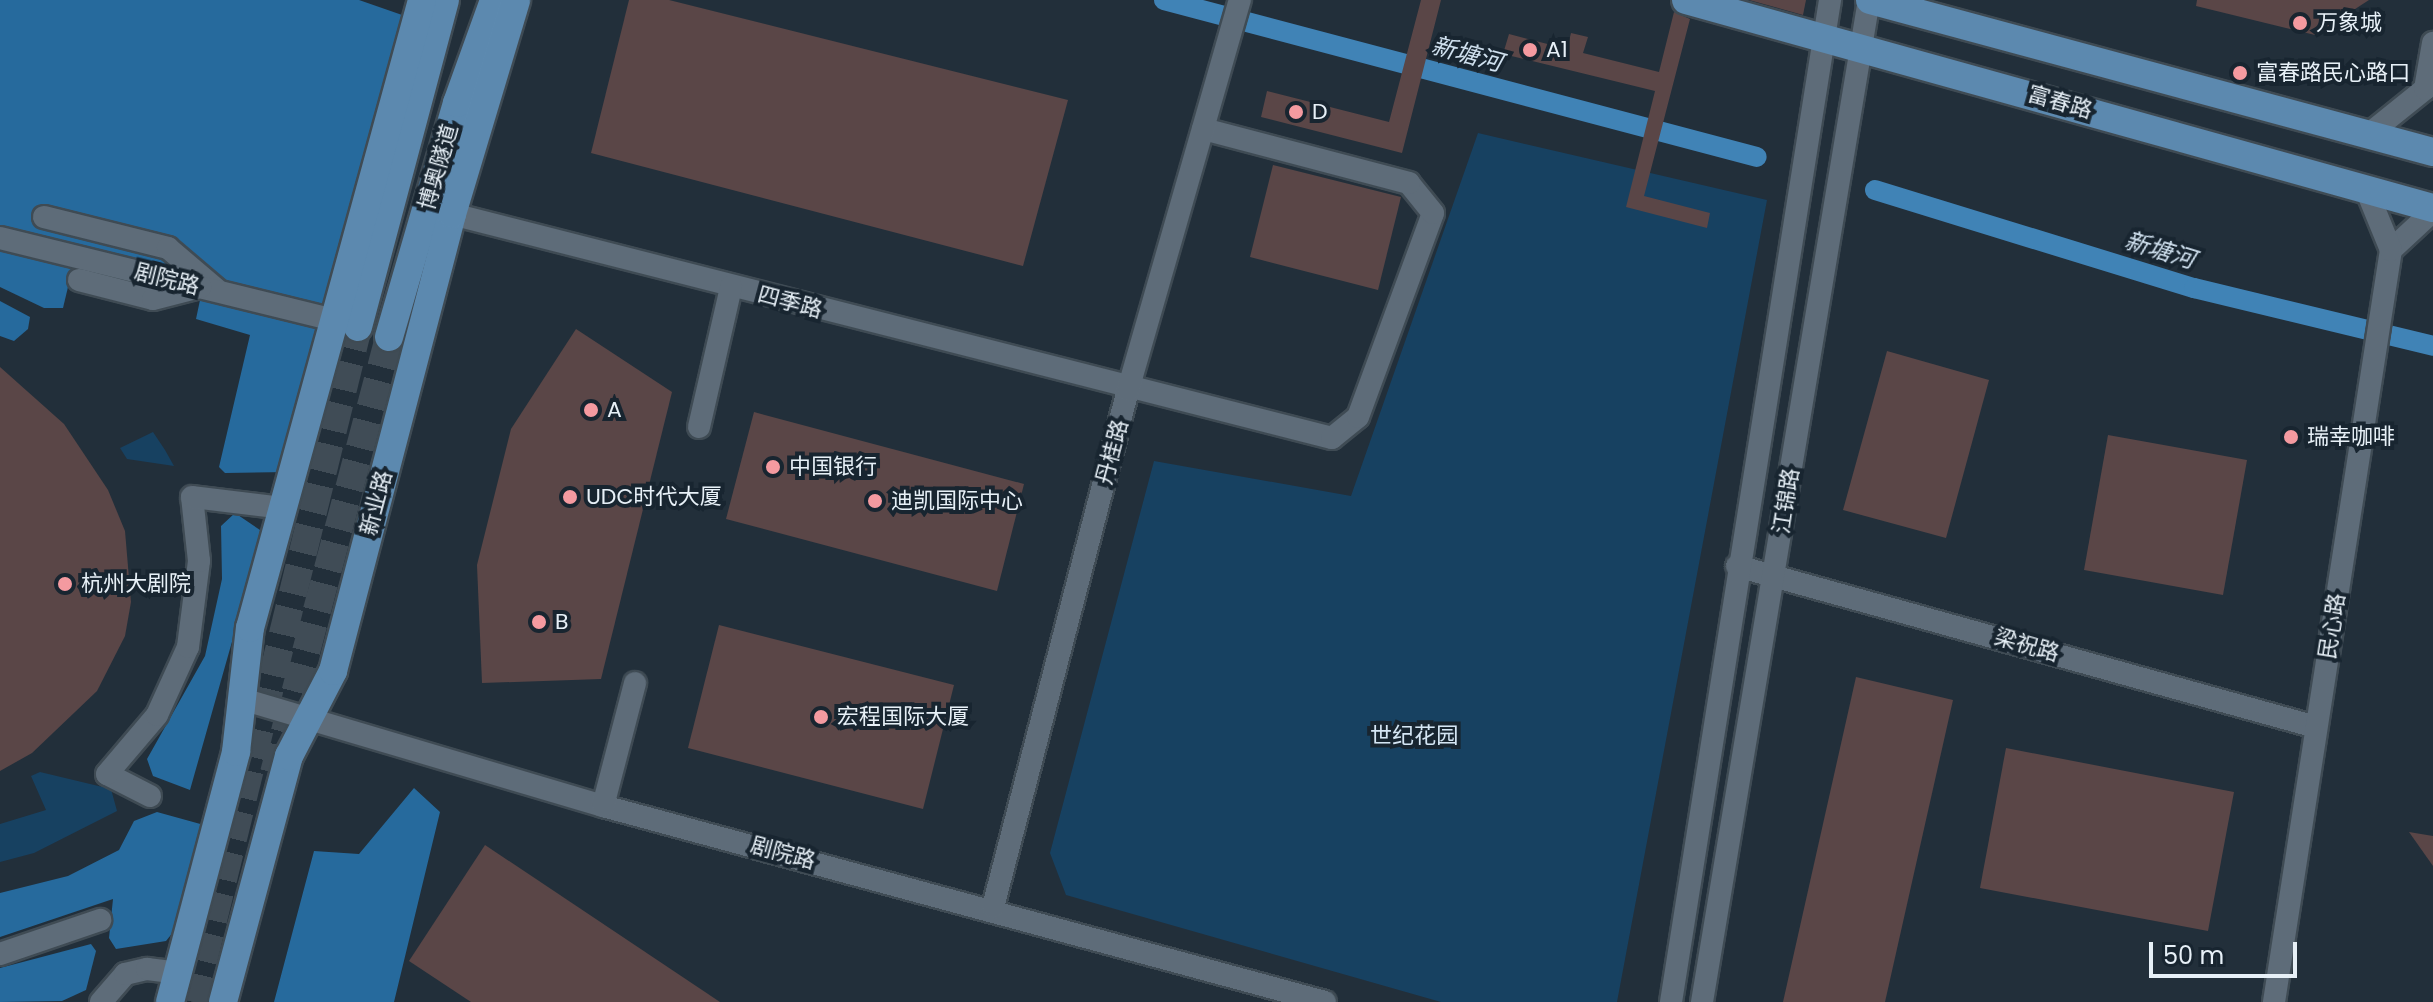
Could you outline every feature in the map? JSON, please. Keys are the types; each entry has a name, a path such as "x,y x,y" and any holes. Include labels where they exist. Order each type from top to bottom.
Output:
{"main road":[{"path":"170,1002 236,752 250,628 283,508 346,324 426,0"},
{"name":"博奥隧道","path":"389,337 457,103 494,0"},
{"name":"新业路","path":"223,1002 289,756 333,671 452,214 516,17 516,0"},
{"name":"富春路","path":"1686,0 1824,39 1862,46 2433,209"},
{"path":"1870,0 2433,152"}],"street":[{"name":"丹桂路","path":"993,907 1128,390 1240,0"},
{"name":"江锦路","path":"1671,1002 1737,566 1830,0"},
{"name":"江锦路","path":"1702,1002 1870,0"},
{"path":"2369,134 2425,89 2433,43"},
{"name":"四季路","path":"452,214 1128,390 1332,438 1358,417 1433,213 1409,183 1203,129"},
{"path":"2366,189 2391,250 2433,209"},
{"path":"44,217 168,248 210,290"},
{"name":"剧院路","path":"0,238 346,324"},
{"name":"民心路","path":"2274,1002 2391,250"},
{"path":"79,280 153,299 210,290"},
{"path":"699,427 731,287"},
{"path":"150,796 107,774 157,715 188,647 199,561 192,497 283,508"},
{"name":"梁祝路","path":"1737,566 2316,727"},
{"path":"603,806 635,683"},
{"name":"剧院路","path":"242,699 603,806 993,907 1325,1002"},
{"path":"0,954 100,920"},
{"path":"101,1002 125,974 147,969 178,973"}],"green space":[{"name":"世纪花园","path":"1478,133 1767,200 1617,1002 1441,1002 1066,895 1050,853 1154,461 1351,496"},
{"path":"153,432 174,466 127,459 120,448"},
{"path":"40,772 111,789 117,811 34,853 0,862 0,824 46,810 31,776"}],"shaded area":[{"path":"0,0 359,0 405,16 325,308 0,227"},
{"path":"0,248 73,266 63,308 44,308 0,287"},
{"path":"200,300 321,330 288,472 225,473 219,467 250,335 196,319"},
{"path":"0,301 30,317 28,329 14,341 0,336"},
{"path":"235,513 260,530 258,550 190,790 153,776 147,759 205,656 222,579 221,526"},
{"path":"414,788 440,812 394,1002 274,1002 314,851 359,854"},
{"path":"157,812 204,825 174,931 166,941 116,949 109,938 113,899 0,937 0,893 68,876 119,850 134,821"},
{"path":"91,944 96,951 86,990 62,1001 0,1002 0,968"}],"building":[{"path":"629,0 669,0 1068,100 1023,266 591,153"},
{"path":"1421,0 1441,0 1402,153 1261,117 1267,91 1389,122"},
{"path":"1749,0 1806,0 1803,15"},
{"name":"万象城","path":"2197,0 2369,0 2315,35 2196,6"},
{"path":"1674,12 1690,19 1644,196 1710,213 1707,228 1626,207 1655,91 1503,54 1509,34 1567,49 1571,33 1588,37 1583,53 1659,72"},
{"path":"1273,165 1401,197 1378,290 1250,257"},
{"name":"UDC时代大厦","path":"576,329 672,392 601,679 482,683 477,565 511,429"},
{"path":"1887,351 1989,380 1946,538 1843,510"},
{"name":"杭州大剧院","path":"0,367 64,424 108,490 125,531 131,602 125,636 97,691 32,753 0,771"},
{"name":"迪凯国际中心","path":"754,412 1024,484 997,591 726,519"},
{"path":"2108,435 2247,460 2223,595 2084,570"},
{"name":"宏程国际大厦","path":"719,625 954,685 923,809 688,748"},
{"path":"1856,677 1953,700 1885,1002 1783,1002"},
{"path":"2006,748 2234,792 2208,931 1980,888"},
{"path":"2409,832 2433,836 2433,866"},
{"path":"485,845 720,1002 471,1002 409,961"}],"waterway":[{"name":"新塘河","path":"1164,0 1757,157"},
{"name":"新塘河","path":"1875,190 2194,288 2433,346"}],"tunnel":[{"path":"193,1002 358,327"},
{"path":"274,773 389,337"}],"place":[{"name":"万象城","path":"2300,23"},
{"name":"A1","path":"1530,50"},
{"name":"富春路民心路口","path":"2240,73"},
{"name":"D","path":"1296,112"},
{"name":"A","path":"591,410"},
{"name":"瑞幸咖啡","path":"2291,437"},
{"name":"中国银行","path":"773,467"},
{"name":"UDC时代大厦","path":"570,497"},
{"name":"迪凯国际中心","path":"875,501"},
{"name":"杭州大剧院","path":"65,584"},
{"name":"B","path":"539,622"},
{"name":"宏程国际大厦","path":"821,717"}]}
